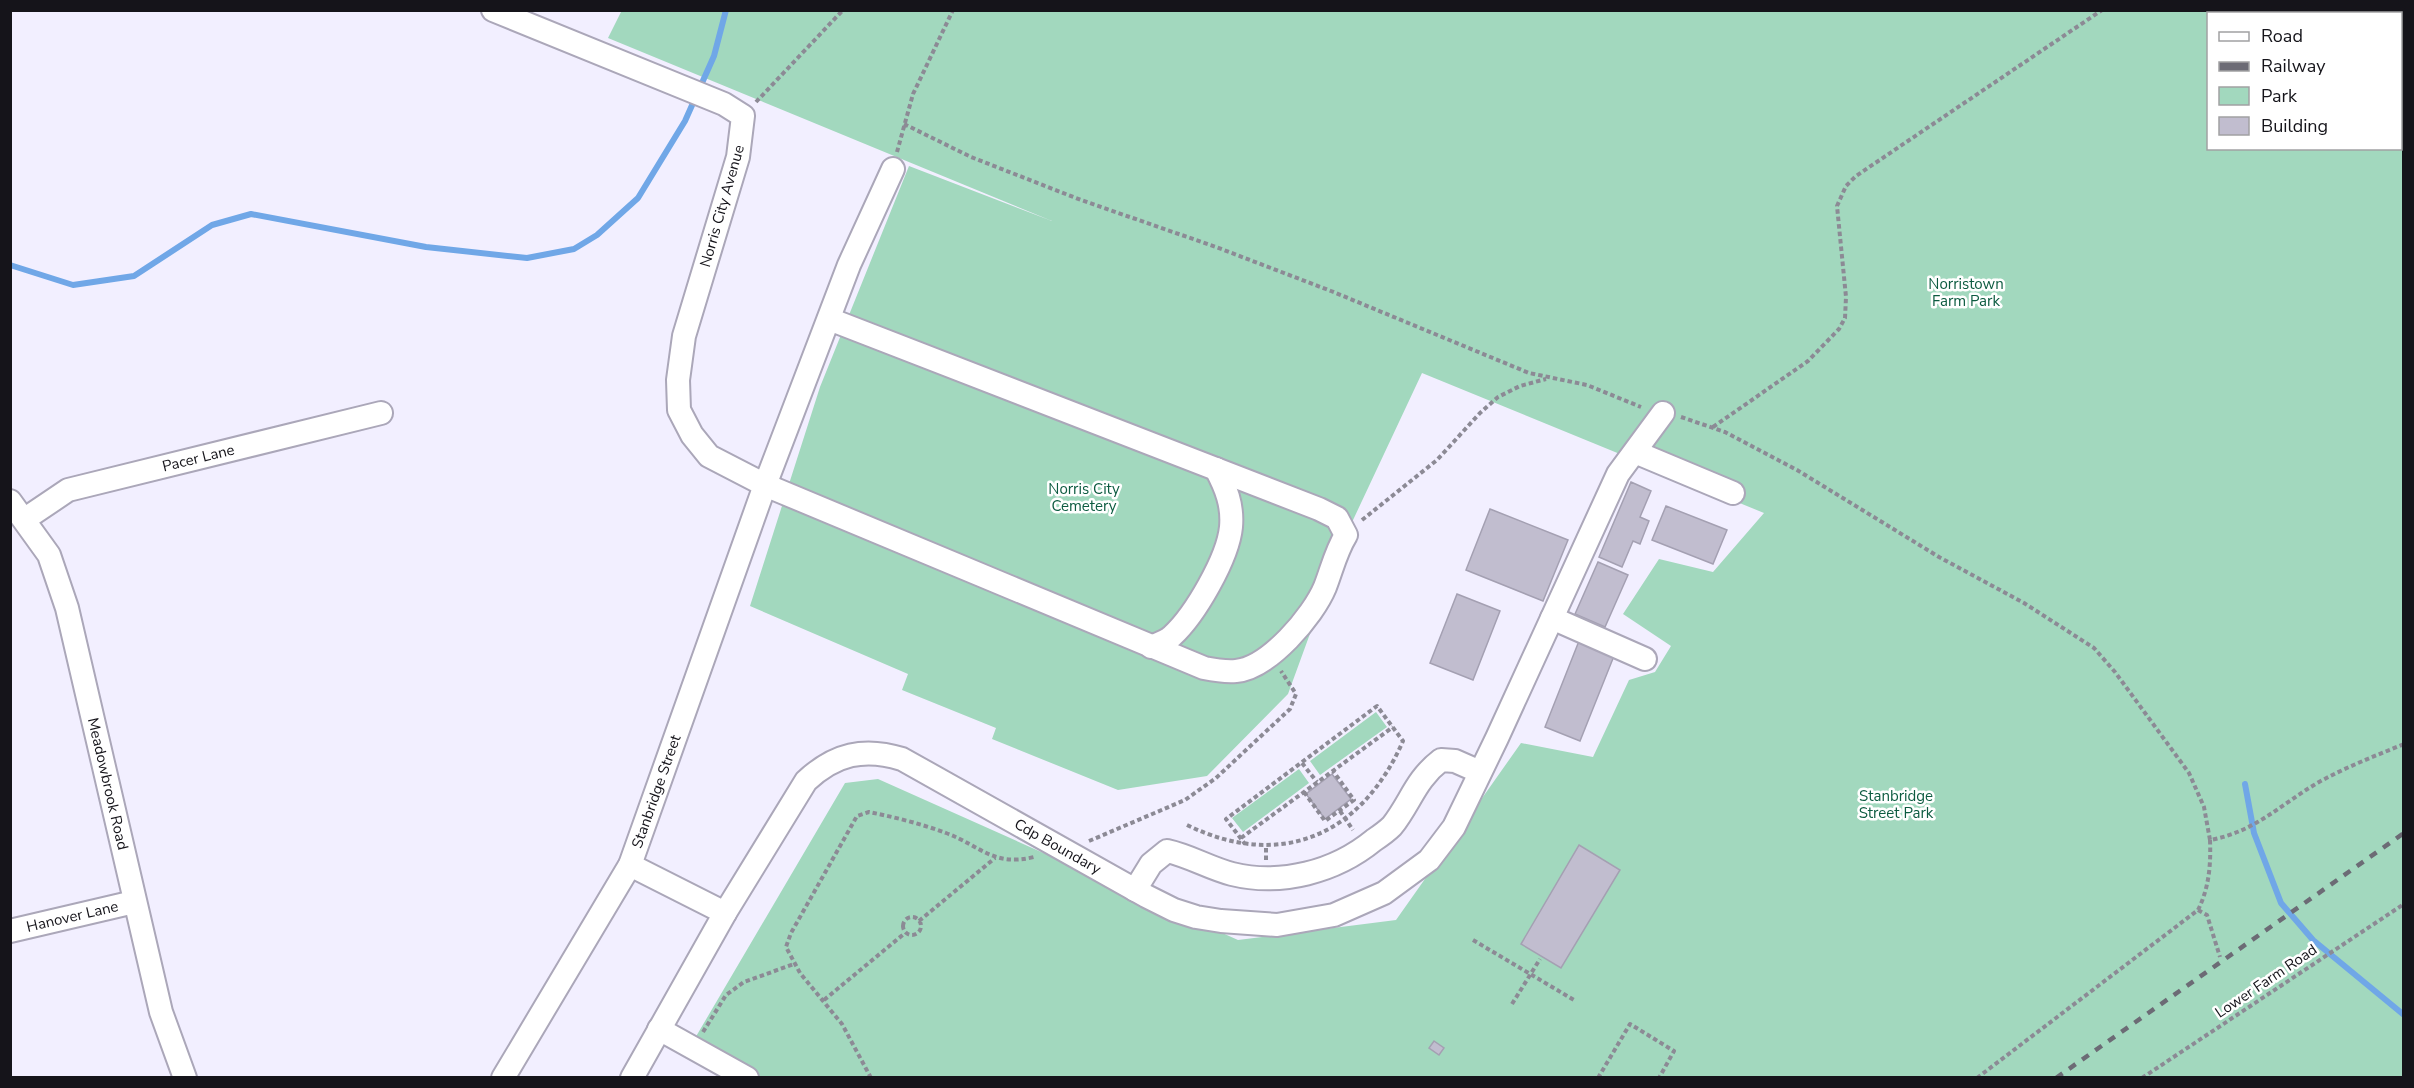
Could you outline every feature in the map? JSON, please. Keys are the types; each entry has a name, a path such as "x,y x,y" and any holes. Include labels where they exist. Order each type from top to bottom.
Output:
{"street":[{"path":"510,14 733,110"},
{"name":"Norris City Avenue","path":"733,110 738,157 684,336 678,380 680,410 692,435 709,456 765,485 1204,668 1216,671 1238,671 1272,655"},
{"name":"Stanbridge Street","path":"503,1077 630,865 765,485 849,265 893,169"},
{"path":"829,319 1336,518 1346,535 1339,545 1324,589 1305,619 1272,655"},
{"name":"Cdp Boundary","path":"632,1077 724,913 806,781 832,761 867,753 883,753 902,759 1174,910 1221,921 1277,924 1334,915 1384,893 1429,860 1454,826 1497,738 1618,474 1663,412"},
{"name":"Pacer Lane","path":"25,519 68,489 381,413"},
{"path":"1635,452 1733,493"},
{"path":"1151,646 1171,638 1203,597 1227,544 1231,527 1231,506 1226,487 1216,469"},
{"name":"Meadowbrook Road","path":"10,501 49,555 67,608 161,1012 185,1077"},
{"path":"1552,618 1645,659"},
{"path":"1135,890 1151,864 1167,851 1184,854 1231,874 1278,878 1322,870 1361,851 1391,827 1425,772 1441,760 1455,761 1480,772"},
{"path":"630,865 724,913"},
{"name":"Hanover Lane","path":"10,931 134,902"},
{"path":"659,1029 694,1046 747,1077"}],"path":[{"path":"733,110 843,10"},
{"path":"893,169 913,94 953,10"},
{"path":"1713,427 1808,361 1839,328 1845,318 1846,297 1837,206 1846,186 1856,176 2102,10"},
{"path":"1346,535 1376,507 1437,460 1480,413 1498,397 1520,386 1548,378"},
{"path":"1081,844 1185,800 1216,778 1290,709 1296,694 1272,655"},
{"path":"1187,825 1211,837 1245,844 1283,845 1321,833 1345,818 1374,791 1395,761 1403,741 1377,706 1226,819 1245,844"},
{"path":"1240,838 1393,727"},
{"path":"1302,763 1317,782"},
{"path":"1304,792 1326,821 1340,811 1354,800 1333,771"},
{"path":"1340,811 1345,818"},
{"path":"871,1077 842,1024 794,964 786,947 791,933 857,816 869,812 947,834 996,857 1018,861 1034,856 1044,858"},
{"path":"1977,1077 2198,910 2204,897 2209,874 2210,840"},
{"path":"919,921 996,857"},
{"name":"Lower Farm Road","path":"2142,1077 2403,904"},
{"path":"2198,910 2207,915 2220,957"},
{"path":"912,917 919,921 921,929 917,934 911,936 906,933 903,928 906,919 912,917"},
{"path":"824,1000 906,933"},
{"path":"1473,940 1574,1000"},
{"path":"1512,1004 1540,959"},
{"path":"694,1046 726,995 744,981 794,964"},
{"path":"1598,1077 1606,1058 1630,1024 1674,1051 1659,1077"}],"green space":[{"path":"622,10 2403,11 2403,1077 745,1077 691,1045 845,783 878,779 1238,940 1396,920 1521,743 1593,757 1629,680 1655,672 1671,646 1623,614 1659,559 1713,572 1764,513 1422,373 1346,535 1288,694 1207,776 1118,790 992,739 996,728 902,690 908,674 750,606 820,387 909,166 1052,221 608,38"},
{"path":"1376,712 1387,727 1320,775 1310,761"},
{"path":"1299,769 1309,783 1243,832 1232,818"}],"building":[{"path":"1631,482 1651,491 1640,517 1649,521 1640,544 1633,541 1622,567 1599,557"},
{"path":"1666,506 1727,530 1713,564 1652,540"},
{"path":"1490,509 1568,540 1543,601 1466,570"},
{"path":"1598,562 1628,575 1605,627 1575,614"},
{"path":"1457,594 1500,611 1473,680 1430,663"},
{"path":"1579,641 1614,656 1580,741 1545,727"},
{"path":"1332,774 1351,799 1325,819 1306,794"},
{"path":"1579,845 1620,870 1561,968 1521,944"},
{"path":"1434,1041 1444,1048 1439,1055 1429,1048"}],"waterway":[{"path":"10,265 73,285 134,276 212,225 251,214 426,247 527,258 574,249 597,235 638,198 685,121 714,56 726,10"},
{"path":"2245,784 2254,833 2281,903 2313,940 2404,1015"}],"railway":[{"path":"2056,1078 2404,833"}],"park label":[{"name":"Norristown Farm Park","path":"1966,292"},
{"name":"Norris City Cemetery","path":"1084,498"},
{"name":"Stanbridge Street Park","path":"1896,804"}]}
